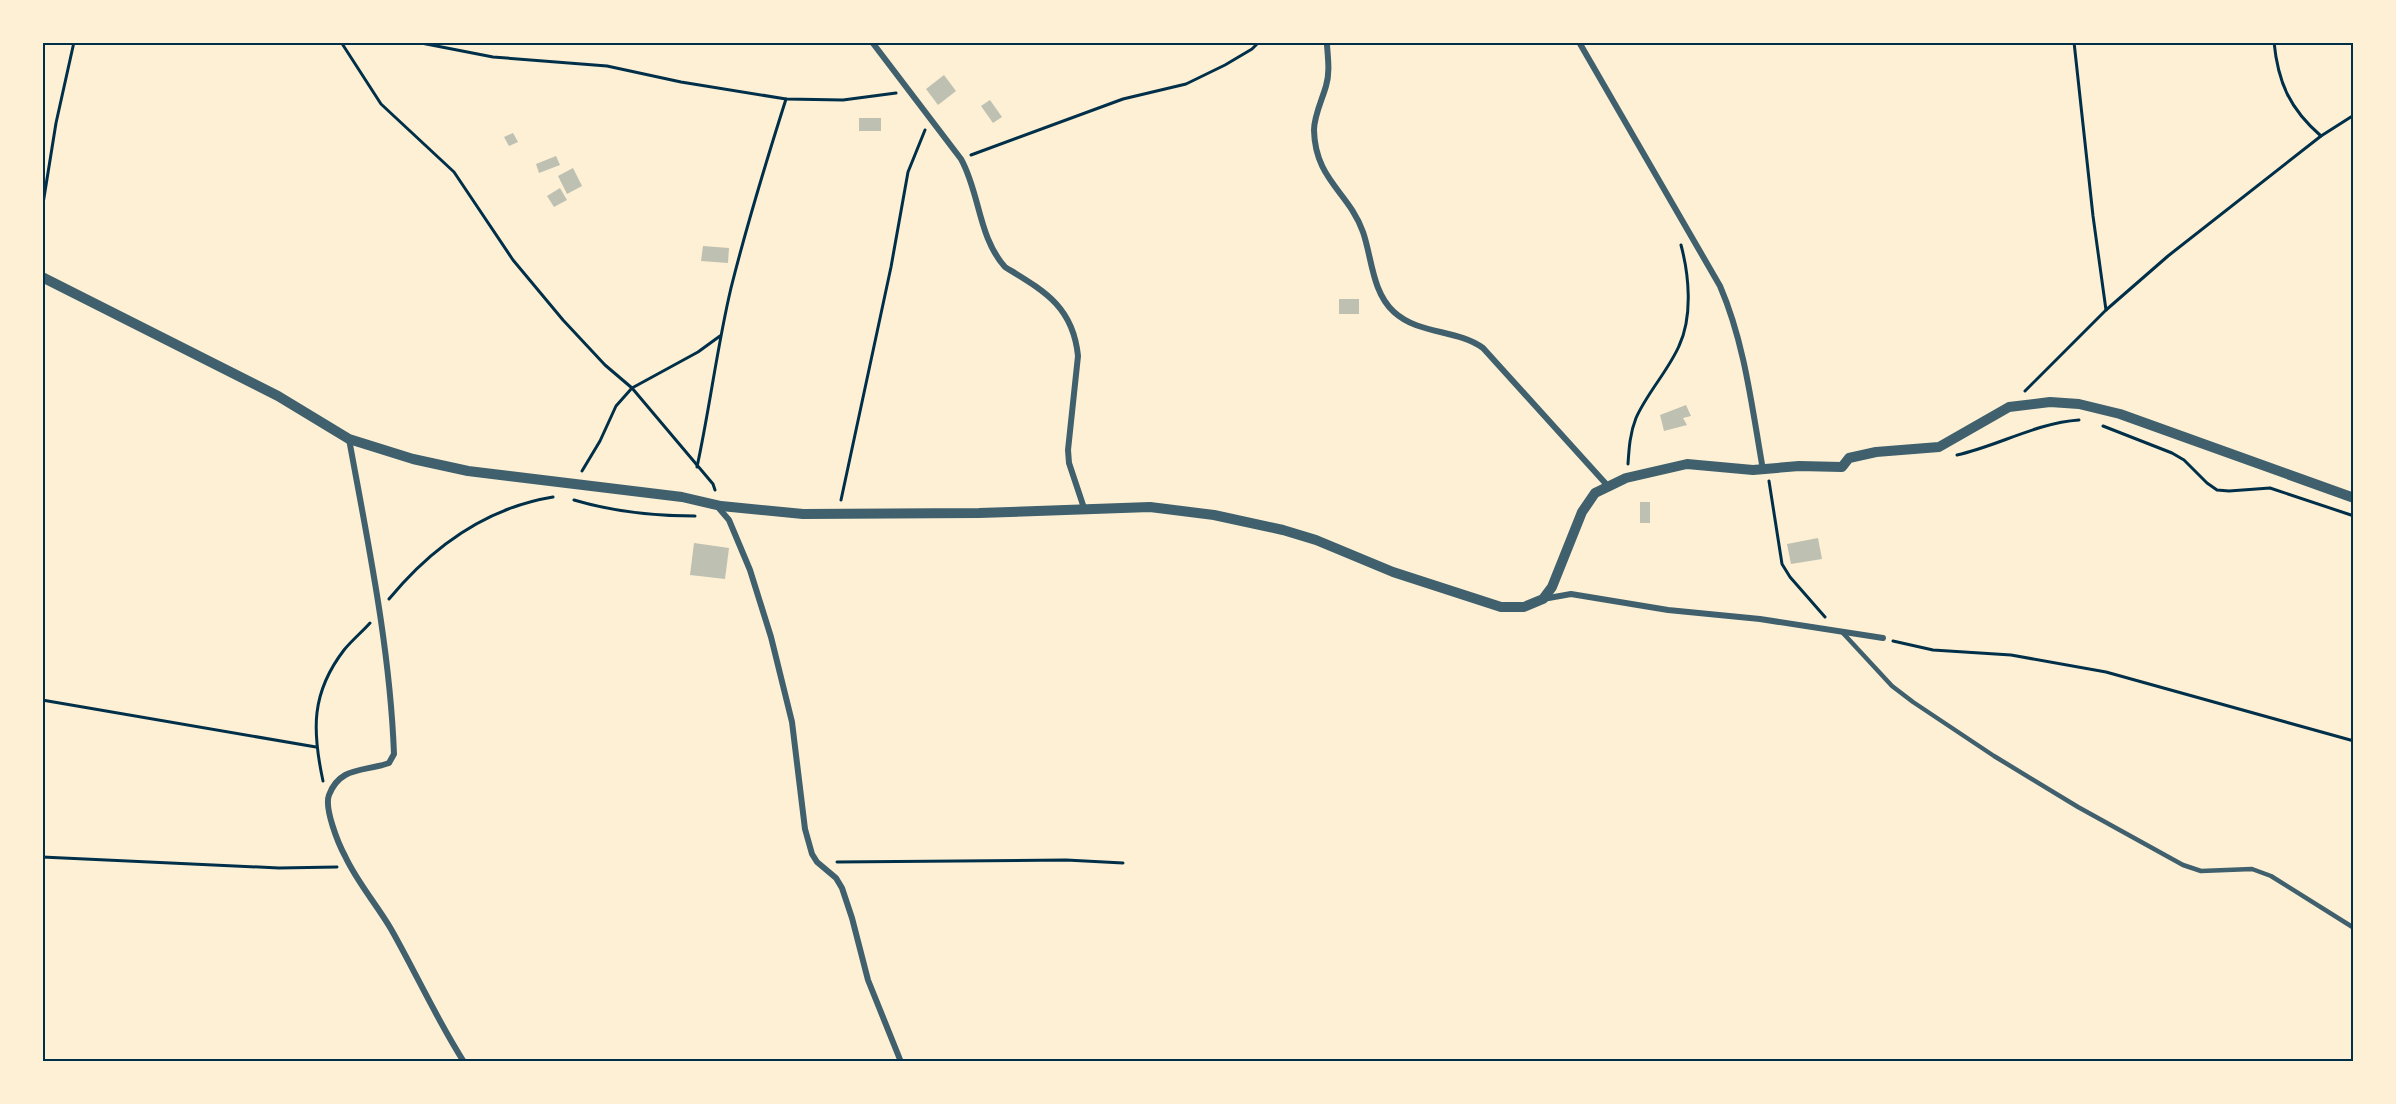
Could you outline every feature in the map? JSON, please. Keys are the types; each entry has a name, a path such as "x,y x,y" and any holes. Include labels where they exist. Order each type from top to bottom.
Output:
{"street":[{"path":"872,42 961,159 970,178 984,229 996,255 1005,267 1043,291 1061,308 1070,322 1078,356 1068,450 1084,508"},
{"path":"1579,42 1720,286 1732,313 1742,348 1766,470"},
{"path":"1327,45 1329,70 1314,127 1315,151 1321,168 1362,231 1369,262 1383,297 1394,312 1404,319 1420,327 1472,340 1483,348 1607,486"},
{"path":"42,277 278,396 349,439 413,459 468,471 682,497 719,506 803,514 979,513 1150,507 1214,515 1282,530 1316,540 1393,572 1490,605 1524,607 1542,599 1571,594 1668,610 1760,619 1883,638"},
{"path":"1542,599 1552,587 1582,512 1595,493 1626,477 1687,464 1766,470 1799,466 1842,467 1849,459 1876,452 1939,447 2009,407 2050,402 2079,404 2120,414 2354,498"},
{"path":"349,439 391,690 393,758 389,763 375,768 344,774 327,798 327,808 345,857 399,942 464,1062"},
{"path":"719,506 729,520 750,570 771,637 792,722 805,829 812,854 836,878 842,888 868,980 901,1062"}],"lane":[{"path":"1838,631 1892,686 1912,702 1994,756 2078,807 2183,865 2201,871 2252,869 2271,876 2354,928"}],"path":[{"path":"42,210 56,123 74,42"},
{"path":"341,42 381,104 439,155 454,172 513,260 563,320 605,365 632,388 713,484 719,506"},
{"path":"416,42 493,57 607,66 681,82 786,99 843,100 909,91"},
{"path":"961,159 1123,99 1186,84 1225,65 1252,49 1259,42"},
{"path":"2074,42 2106,310"},
{"path":"2274,42 2282,82 2291,104 2302,120 2321,136"},
{"path":"697,467 731,289 759,183 786,99"},
{"path":"2009,407 2106,310 2168,256 2321,136 2353,117"},
{"path":"838,513 891,267 908,172 930,119"},
{"path":"1626,477 1630,440 1637,417 1680,344 1686,319 1687,267 1679,240"},
{"path":"574,483 600,441 622,396 632,388 698,352 722,335"},
{"path":"1952,456 1980,450 2043,426 2064,421 2087,422"},
{"path":"2095,423 2172,453 2184,460 2217,490 2270,488 2354,516"},
{"path":"1766,470 1782,564 1790,577 1838,631"},
{"path":"327,798 316,747 315,717 317,702 323,686 345,648 412,574 462,531 490,515 525,503 560,497"},
{"path":"571,499 604,509 631,513 729,520"},
{"path":"1883,638 1933,650 2011,655 2106,672 2354,741"},
{"path":"42,700 316,747"},
{"path":"42,857 279,868 352,867"},
{"path":"818,862 1066,860 1123,863"}],"building":[{"path":"944,75 956,91 938,105 926,89"},
{"path":"990,100 1002,117 993,123 981,106"},
{"path":"859,118 881,118 881,131 859,131"},
{"path":"513,133 518,142 509,146 504,137"},
{"path":"556,156 560,165 539,173 536,164"},
{"path":"573,168 582,186 567,194 558,176"},
{"path":"560,188 567,200 554,207 547,196"},
{"path":"703,246 729,248 728,263 701,261"},
{"path":"1339,299 1359,299 1359,314 1339,314"},
{"path":"1686,405 1691,416 1683,418 1687,425 1664,431 1660,415"},
{"path":"1640,502 1650,502 1650,523 1640,523"},
{"path":"1818,538 1822,559 1791,564 1787,544"},
{"path":"694,543 729,548 725,579 690,575"}]}
